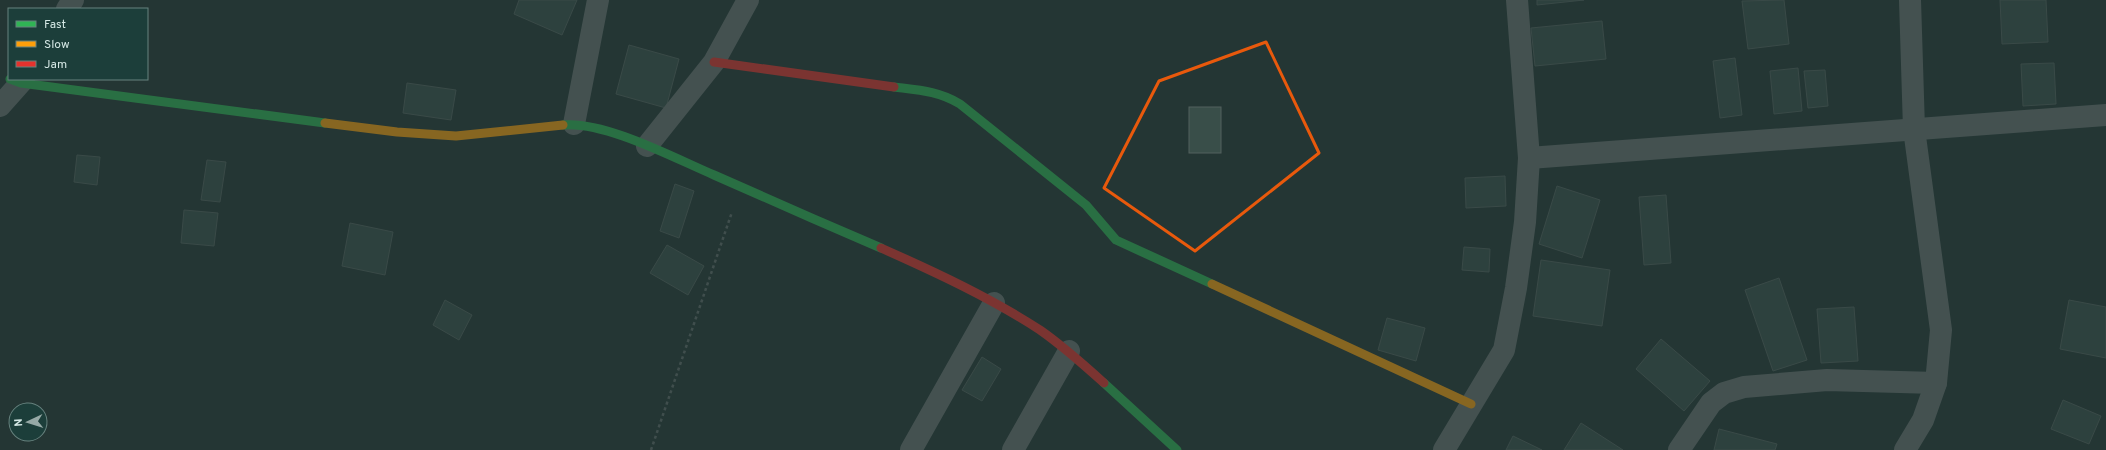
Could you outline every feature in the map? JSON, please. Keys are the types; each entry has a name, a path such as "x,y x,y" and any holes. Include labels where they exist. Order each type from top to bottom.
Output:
{"street":[{"path":"574,124 598,0"},
{"path":"647,146 714,62 748,0"},
{"path":"1444,450 1504,350 1516,288 1525,222 1529,158 1517,0"},
{"path":"1905,450 1923,420 1936,382 1941,330 1914,129 1910,0"},
{"path":"714,62 933,92 947,96 960,104 1086,205 1116,240 1471,404"},
{"path":"0,106 16,80 397,132 448,136 574,124 605,131 647,146 898,256 994,303 1040,330 1069,351 1177,450"},
{"path":"1529,158 2106,115"},
{"path":"911,450 994,303"},
{"path":"1014,450 1069,351"},
{"path":"1679,450 1711,403 1724,392 1744,387 1827,380 1936,382"}],"path":[{"path":"651,450 741,187"}],"highlighted area":[{"path":"1266,42 1319,153 1195,251 1104,188 1159,81"}],"building":[{"path":"519,0 577,0 562,35 514,14"},
{"path":"1537,0 1584,0 1537,5"},
{"path":"1784,0 1789,44 1748,49 1742,1"},
{"path":"2000,0 2046,0 2048,42 2002,44"},
{"path":"1602,21 1606,59 1535,66 1531,28"},
{"path":"629,45 679,59 666,108 616,94"},
{"path":"1735,58 1742,115 1720,118 1713,61"},
{"path":"2054,63 2056,104 2023,106 2021,64"},
{"path":"1798,68 1802,111 1774,114 1770,71"},
{"path":"1825,70 1828,106 1808,108 1804,71"},
{"path":"407,83 456,90 451,120 403,113"},
{"path":"1189,107 1221,107 1221,153 1189,153"},
{"path":"77,155 100,157 97,185 74,182"},
{"path":"207,160 226,162 220,202 201,200"},
{"path":"1505,176 1506,206 1466,208 1465,178"},
{"path":"675,184 694,191 679,238 660,231"},
{"path":"1557,186 1600,200 1582,258 1539,244"},
{"path":"1666,195 1671,263 1644,265 1639,197"},
{"path":"184,210 218,213 214,246 181,243"},
{"path":"350,223 393,232 385,275 342,266"},
{"path":"667,245 704,266 688,295 650,273"},
{"path":"1464,247 1490,249 1489,272 1462,270"},
{"path":"1541,260 1610,270 1602,326 1533,316"},
{"path":"1779,278 1807,360 1773,371 1745,290"},
{"path":"445,300 472,315 459,340 433,325"},
{"path":"2069,300 2106,307 2106,358 2060,349"},
{"path":"1854,307 1858,361 1821,363 1817,309"},
{"path":"1387,318 1425,328 1416,361 1378,350"},
{"path":"1661,339 1710,381 1684,411 1636,369"},
{"path":"982,357 1001,369 982,401 962,390"},
{"path":"2063,400 2101,416 2089,444 2051,429"},
{"path":"1581,423 1623,450 1564,450"},
{"path":"1719,429 1777,444 1775,450 1714,450"},
{"path":"1513,436 1542,450 1506,450"}],"traffic: fast":[{"path":"13,80 21,83 325,123"},
{"path":"894,87 920,90 944,96 960,104 1086,205 1116,240 1212,284"},
{"path":"563,125 580,125 599,129 639,142 881,248"},
{"path":"1104,383 1177,450"}],"traffic: slow":[{"path":"325,123 397,132 456,136 563,125"},
{"path":"1212,284 1471,404"}],"traffic: jam":[{"path":"714,62 894,87"},
{"path":"881,248 922,266 1021,318 1057,342 1104,383"}]}
